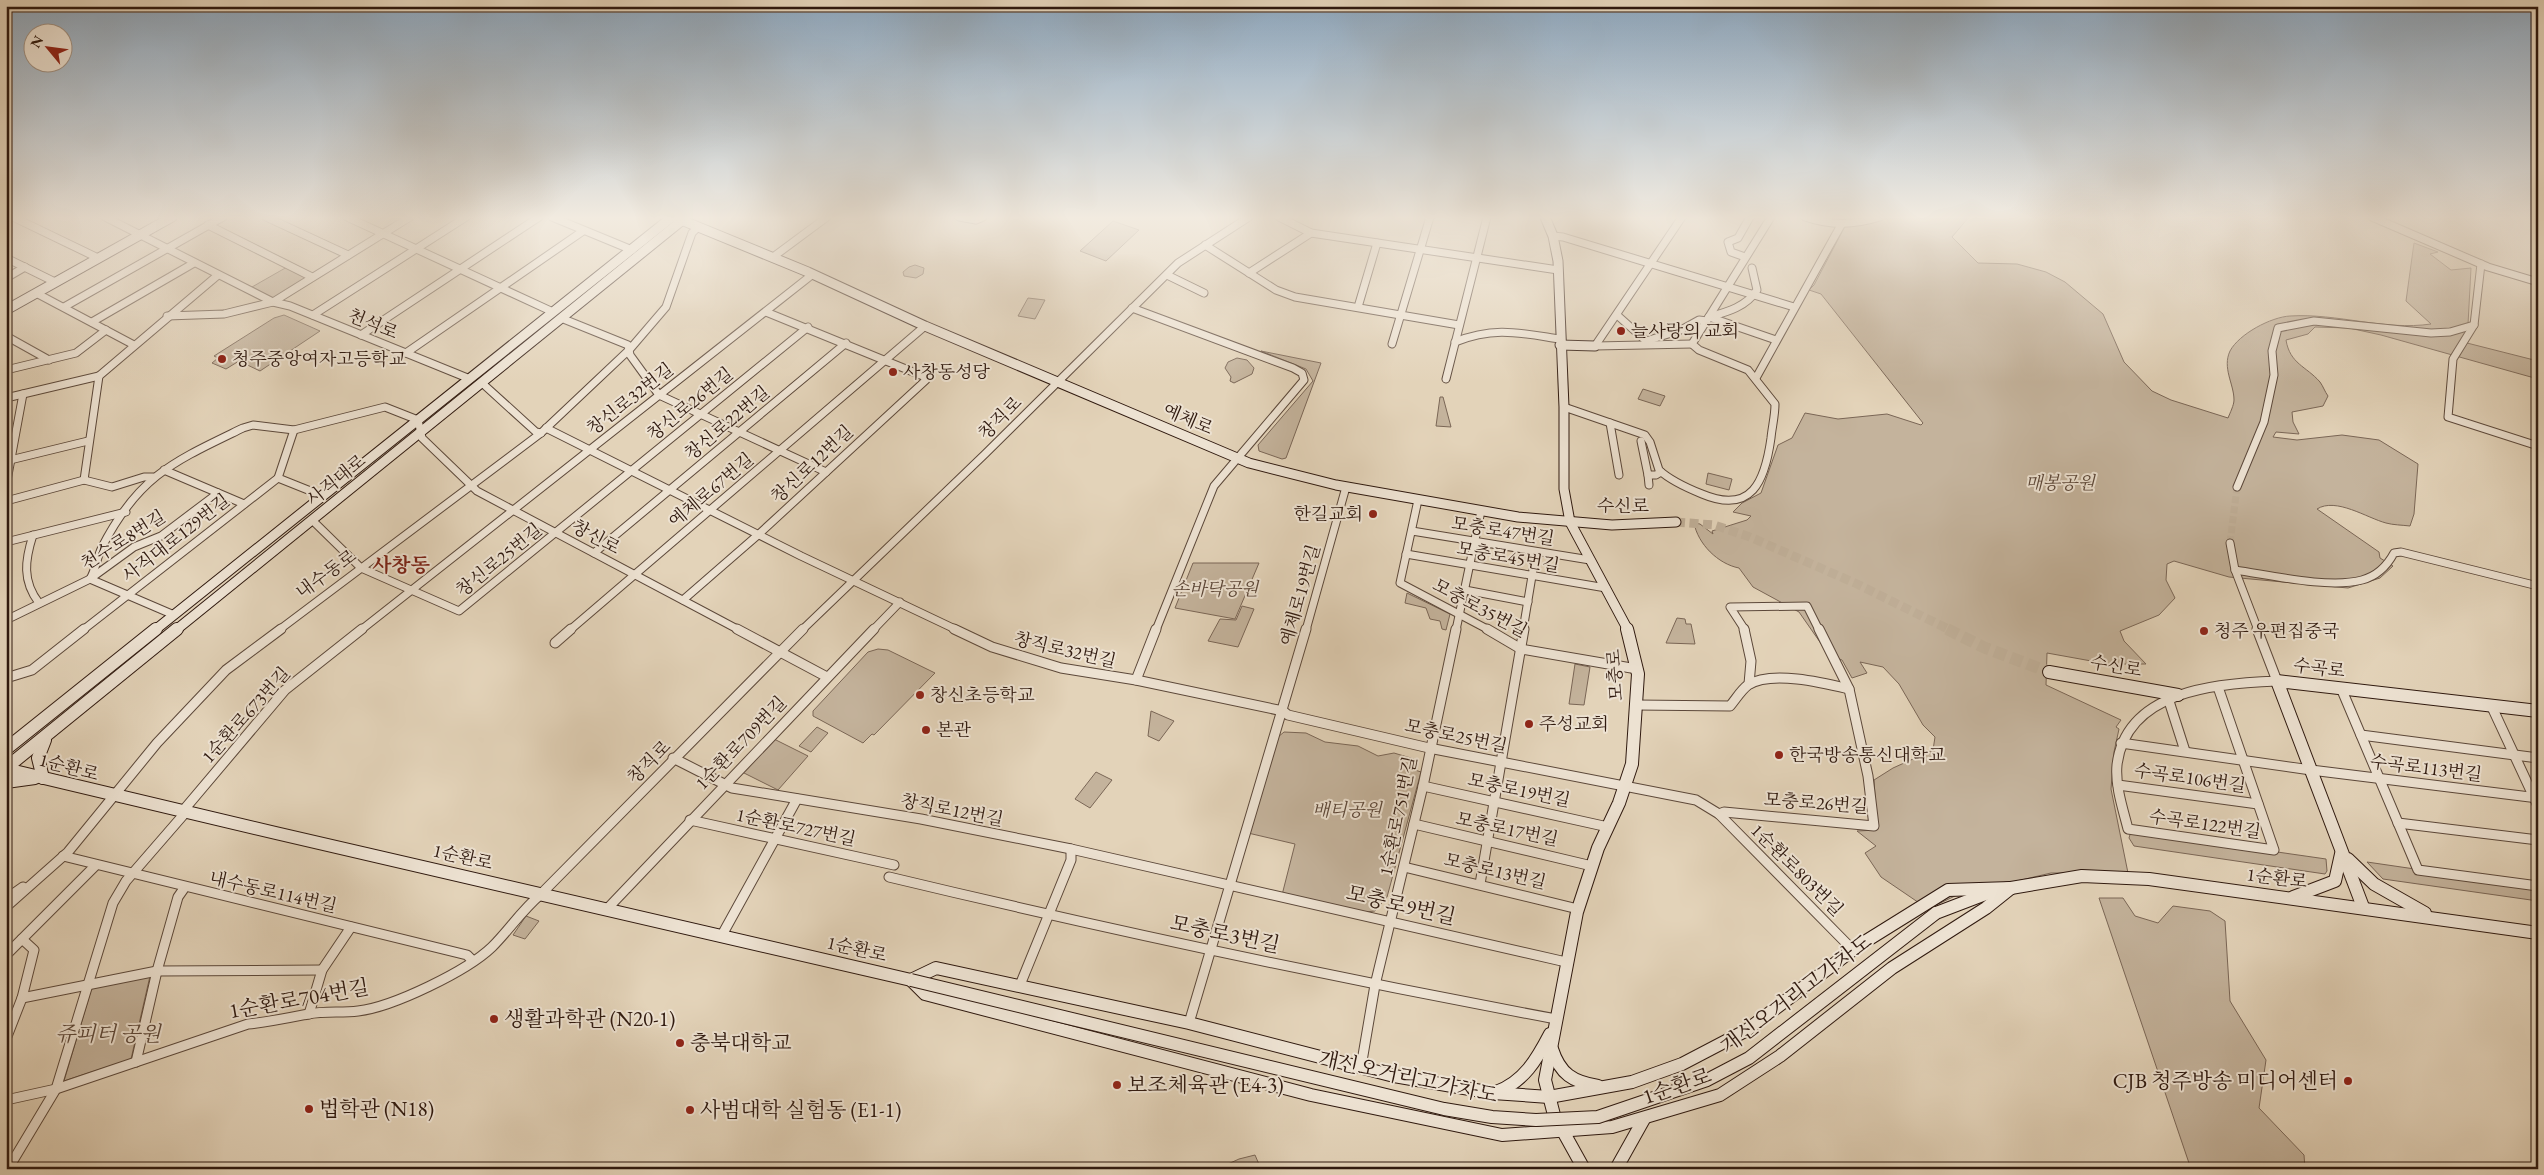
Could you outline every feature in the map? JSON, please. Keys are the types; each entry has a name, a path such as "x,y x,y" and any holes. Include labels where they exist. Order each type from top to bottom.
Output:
{"main road":[{"path":"6,310 73,272"},
{"name":"사직대로","path":"6,750 323,496 482,383 607,272"},
{"name":"사직대로","path":"6,768 312,520 470,379 557,315 611,272"},
{"name":"예체로","path":"808,272 925,326 1238,458 1290,476 1481,511 1556,522 1570,522"},
{"name":"모충로","path":"1558,272 1564,407 1564,489 1570,522 1630,634 1637,670 1637,705 1632,764 1625,787 1592,866 1578,909 1566,962 1545,1080 1554,1115 1584,1169"},
{"path":"1560,342 1595,346"},
{"name":"수신로","path":"1570,522 1611,525 1676,522"},
{"name":"수신로","path":"2049,672 2173,696"},
{"name":"수곡로","path":"2363,907 2277,681 2538,711"},
{"path":"6,782 43,778 36,760 37,754 52,730"},
{"name":"1순환로","path":"6,768 113,797 722,935 911,980 925,994 1312,1095 1502,1135 1612,1127 1644,1119 1720,1094 1780,1056 1892,968 1986,908 2011,888"},
{"path":"2290,898 2335,881 2339,870 2341,850"},
{"path":"2341,850 2370,882 2434,918"},
{"name":"1순환로","path":"1936,913 1989,892 2082,876 2114,876 2363,907 2538,933"},
{"path":"911,980 936,968 1189,1023 1394,1076 1493,1093 1549,1098 1632,1082 1682,1064 1747,1030 1853,950 1948,890 2011,888"},
{"name":"개신오거리고가차도","path":"911,980 1444,1109 1492,1117 1536,1120 1598,1117 1706,1080 1750,1058 1936,913"},
{"path":"1493,1093 1516,1084 1525,1074 1535,1061 1556,1018"},
{"path":"1551,1045 1556,1064 1562,1074 1584,1084 1606,1087"},
{"path":"1616,1169 1644,1119"}],"street":[{"path":"35,272 55,282"},
{"path":"64,307 126,272"},
{"path":"92,322 179,272"},
{"name":"천석로","path":"212,272 273,302 290,306 470,379"},
{"path":"301,272 312,278"},
{"path":"167,316 231,313 273,302 322,272"},
{"path":"313,315 381,272"},
{"path":"361,335 457,272"},
{"path":"467,272 557,315 628,344 630,355 659,395 739,434 826,472"},
{"path":"406,353 524,272"},
{"name":"내수동로","path":"6,907 63,856 157,742 226,670 474,486 543,430 630,349 666,307 678,272"},
{"name":"창직로","path":"541,894 673,758 780,652 1170,272"},
{"path":"1358,307 1369,272"},
{"path":"1392,344 1413,272"},
{"path":"1446,379 1472,272"},
{"path":"1595,346 1645,272"},
{"path":"1675,272 1794,308"},
{"path":"1692,344 1736,272"},
{"path":"1617,314 1646,341 1681,330 1698,320 1708,319 1740,306 1755,296 1758,290 1753,272"},
{"path":"1756,378 1814,272"},
{"path":"2480,272 2474,325 2454,359 2448,417 2538,446"},
{"path":"2506,272 2538,282"},
{"path":"1249,273 1276,290 1295,297 1459,324"},
{"path":"766,312 813,274"},
{"path":"6,398 99,376 167,316 218,275"},
{"path":"1167,275 1204,294"},
{"path":"36,293 134,345"},
{"path":"1132,308 1302,373 1304,380 1214,486 1136,680"},
{"path":"766,312 885,359"},
{"name":"창신로32번길","path":"410,590 766,312"},
{"path":"1708,319 1776,340"},
{"path":"2237,487 2264,422 2274,375 2272,351 2278,328 2314,321 2431,333 2450,332 2474,325"},
{"name":"예체로67번길","path":"555,643 925,326"},
{"name":"창신로26번길","path":"557,533 808,327"},
{"path":"6,370 76,354 106,330"},
{"path":"1455,342 1478,333 1496,330 1560,342"},
{"path":"6,336 49,360"},
{"name":"창신로22번길","path":"594,553 846,343"},
{"path":"1564,407 1648,438 1656,465 1661,472 1714,499 1740,501 1753,493 1768,462 1775,404 1748,370 1699,350 1692,344 1595,346"},
{"name":"창신로12번길","path":"683,600 926,380 923,376 885,359"},
{"path":"84,480 88,441 99,376"},
{"name":"창직로32번길","path":"482,383 536,432 543,430 589,450 853,581 1014,656 1061,668 1136,680 1283,711"},
{"path":"6,486 9,460 23,394"},
{"name":"사직대로129번길","path":"174,615 90,579 96,570 97,557 126,512 152,477 196,451 248,427 294,430 385,407 419,426"},
{"path":"1610,423 1620,475"},
{"name":"창신로","path":"419,426 422,438 474,486 477,491 780,652"},
{"path":"294,430 278,478 323,496"},
{"path":"9,460 88,441"},
{"path":"1642,441 1649,485"},
{"path":"164,470 244,504"},
{"path":"1648,475 1656,475 1661,472"},
{"path":"6,501 84,480 112,487 144,477 152,477"},
{"name":"사직대로129번길","path":"6,678 32,670 278,478"},
{"name":"예체로19번길","path":"1283,711 1346,487"},
{"name":"천수로8번길","path":"6,620 90,579 134,547 161,536 218,493"},
{"path":"1406,554 1418,500"},
{"name":"1순환로751번길","path":"1361,1067 1376,985 1414,824 1481,511"},
{"path":"6,542 126,512"},
{"path":"312,520 361,568 410,590"},
{"name":"모충로47번길","path":"1412,531 1590,560"},
{"name":"창신로25번길","path":"410,590 459,612 557,533"},
{"path":"33,535 24,569 30,593 39,603"},
{"path":"2230,543 2235,570 2277,681"},
{"path":"1480,884 1502,763 1536,552"},
{"path":"2235,570 2352,582 2375,574 2388,564 2394,553 2410,554 2538,586"},
{"name":"모충로45번길","path":"1406,554 1532,577 1606,588"},
{"name":"모충로35번길","path":"1406,554 1400,583 1460,613 1521,649 1637,670"},
{"name":"1순환로673번길","path":"8,1169 56,1089 113,903 132,875 285,690 410,590"},
{"path":"1465,590 1528,602"},
{"name":"1순환로709번길","path":"608,909 723,785 900,602"},
{"path":"1637,705 1730,706 1749,684 1751,661 1745,630 1730,607 1752,605 1807,606 1849,689"},
{"path":"780,652 827,677"},
{"path":"1749,684 1769,680 1804,679 1849,689"},
{"name":"수곡로106번길","path":"2128,829 2118,785 2117,764 2122,743 2135,721 2150,708 2173,696 2218,687 2277,681"},
{"name":"수곡로122번길","path":"2128,829 2274,850 2218,687"},
{"path":"2341,688 2418,870 2538,886"},
{"name":"모충로26번길","path":"1718,814 1724,812 1874,826 1868,776 1849,689"},
{"path":"2173,696 2185,751"},
{"path":"2490,705 2536,800"},
{"path":"1189,1023 1228,886 1283,711"},
{"name":"모충로25번길","path":"1283,711 1288,715 1429,748 1625,787"},
{"path":"2361,735 2538,758"},
{"name":"수곡로113번길","path":"2122,743 2536,800"},
{"name":"창직로12번길","path":"673,758 723,785 921,819 1071,849 1228,886"},
{"name":"수곡로106번길","path":"2118,785 2258,804"},
{"name":"모충로19번길","path":"1422,786 1608,827"},
{"path":"1625,787 1696,800 1718,814"},
{"path":"722,935 797,799"},
{"name":"1순환로803번길","path":"1718,814 1853,950"},
{"name":"1순환로727번길","path":"690,820 773,840 894,865"},
{"path":"2398,823 2538,840"},
{"name":"모충로17번길","path":"1414,824 1592,866"},
{"path":"1020,985 1071,860 1071,849"},
{"name":"내수동로114번길","path":"63,856 132,875 467,955 473,961"},
{"path":"6,956 96,865"},
{"name":"모충로13번길","path":"1404,867 1578,909"},
{"path":"6,898 50,869"},
{"name":"모충로3번길","path":"889,877 1048,915 1376,985 1556,1018"},
{"name":"모충로9번길","path":"1228,886 1566,962"},
{"path":"136,1062 157,971 178,897 185,887"},
{"name":"1순환로704번길","path":"6,1100 56,1089 248,1024 280,1021 309,1014 360,1010 413,994 439,982 490,948 524,908 541,894"},
{"path":"309,1014 322,970 351,927"},
{"path":"6,1039 22,998 34,950 22,939"},
{"path":"22,998 157,971 322,970"}],"green space":[{"path":"279,272 297,272 305,276 306,279 273,298 252,287"},
{"path":"903,272 923,272 916,278 904,276"},
{"name":"매봉공원","path":"1821,272 2046,272 2065,282 2103,314 2124,362 2152,391 2171,400 2228,418 2233,407 2234,394 2227,364 2228,357 2230,351 2240,338 2256,328 2282,317 2290,316 2326,317 2378,324 2413,326 2431,324 2406,301 2410,272 2471,272 2467,343 2538,361 2538,379 2381,335 2349,328 2315,327 2308,334 2286,340 2295,360 2320,382 2328,396 2323,406 2292,412 2293,422 2299,434 2276,432 2273,437 2297,440 2342,435 2379,440 2418,464 2414,514 2410,526 2386,523 2333,505 2317,509 2379,552 2380,558 2393,566 2380,578 2348,588 2229,577 2174,561 2167,564 2166,580 2175,598 2159,615 2120,631 2124,641 2146,664 2108,664 2047,653 2046,685 2121,720 2116,727 2119,729 2114,752 2111,789 2128,873 2051,873 1957,895 1928,909 1881,877 1865,853 1876,846 1857,831 1877,830 1874,780 1893,768 1933,750 1935,737 1923,725 1899,684 1883,667 1860,662 1867,673 1852,678 1842,660 1829,655 1799,612 1753,587 1739,568 1717,558 1704,545 1694,523 1700,524 1713,534 1712,531 1747,520 1751,516 1733,512 1742,503 1761,493 1778,445 1792,438 1805,413 1838,419 1887,414 1921,425 1923,423 1821,294 1809,290"},
{"path":"1028,298 1045,300 1035,319 1018,316"},
{"path":"284,315 320,331 260,371 239,361 226,369 212,363 218,358 214,356 274,318"},
{"path":"1261,351 1321,363 1286,458 1282,459 1259,451 1258,445 1313,381 1306,369"},
{"path":"1237,358 1247,360 1254,368 1252,374 1234,383 1230,381 1231,377 1225,368 1228,362"},
{"path":"1643,389 1665,396 1660,406 1638,399"},
{"path":"1440,397 1443,397 1451,427 1436,426"},
{"path":"1708,473 1732,479 1729,490 1706,484"},
{"name":"손바닥공원","path":"1193,563 1259,563 1235,619 1175,608"},
{"path":"1407,593 1450,614 1446,630 1442,629 1440,621 1430,619 1426,608 1405,603"},
{"path":"1242,606 1254,609 1238,647 1208,641 1220,619 1236,620"},
{"path":"1677,618 1685,619 1686,624 1691,624 1695,644 1666,643"},
{"path":"878,649 888,650 935,673 874,735 872,734 863,743 813,716 813,711 868,652"},
{"path":"1575,664 1590,667 1584,705 1569,704"},
{"path":"1151,711 1174,721 1159,741 1148,736"},
{"path":"817,727 828,733 811,752 799,746"},
{"name":"배티공원","path":"1284,732 1306,733 1325,742 1358,746 1378,756 1394,753 1414,759 1412,769 1421,772 1387,897 1375,911 1365,912 1282,895 1295,844 1248,833 1278,737"},
{"path":"772,738 808,756 778,790 742,772"},
{"path":"1096,772 1112,780 1090,808 1075,799"},
{"path":"2131,831 2326,859 2327,871 2325,874 2134,846 2129,838"},
{"path":"2367,862 2538,887 2538,901 2383,879"},
{"path":"2099,898 2123,898 2135,916 2158,923 2173,906 2210,911 2225,921 2230,1001 2266,1060 2259,1108 2304,1155 2305,1169 2191,1169"},
{"path":"526,916 539,921 525,939 513,935"},
{"name":"쥬피터 공원","path":"150,976 131,1059 64,1081 92,987"},
{"path":"1255,1155 1261,1169 1217,1169 1239,1159"}],"tunnel":[{"path":"2230,543 2237,487"},
{"path":"1676,522 1714,525 1750,537 1857,584 1950,630"},
{"path":"1947,629 1983,647 2049,672"}],"place":[{"name":"늘사랑의 교회","path":"1621,331"},
{"name":"청주중앙여자고등학교","path":"222,359"},
{"name":"사창동성당","path":"893,372"},
{"name":"한길교회","path":"1373,514"},
{"name":"청주 우편집중국","path":"2204,631"},
{"name":"창신초등학교","path":"920,695"},
{"name":"주성교회","path":"1529,724"},
{"name":"본관","path":"926,730"},
{"name":"한국방송통신대학교","path":"1779,755"},
{"name":"생활과학관 (N20-1)","path":"494,1019"},
{"name":"충북대학교","path":"680,1043"},
{"name":"CJB 청주방송 미디어센터","path":"2348,1081"},
{"name":"보조체육관 (E4-3)","path":"1117,1085"},
{"name":"법학관 (N18)","path":"309,1109"},
{"name":"사범대학 실험동 (E1-1)","path":"690,1110"}],"district":[{"name":"사창동","path":"401,565"}]}
